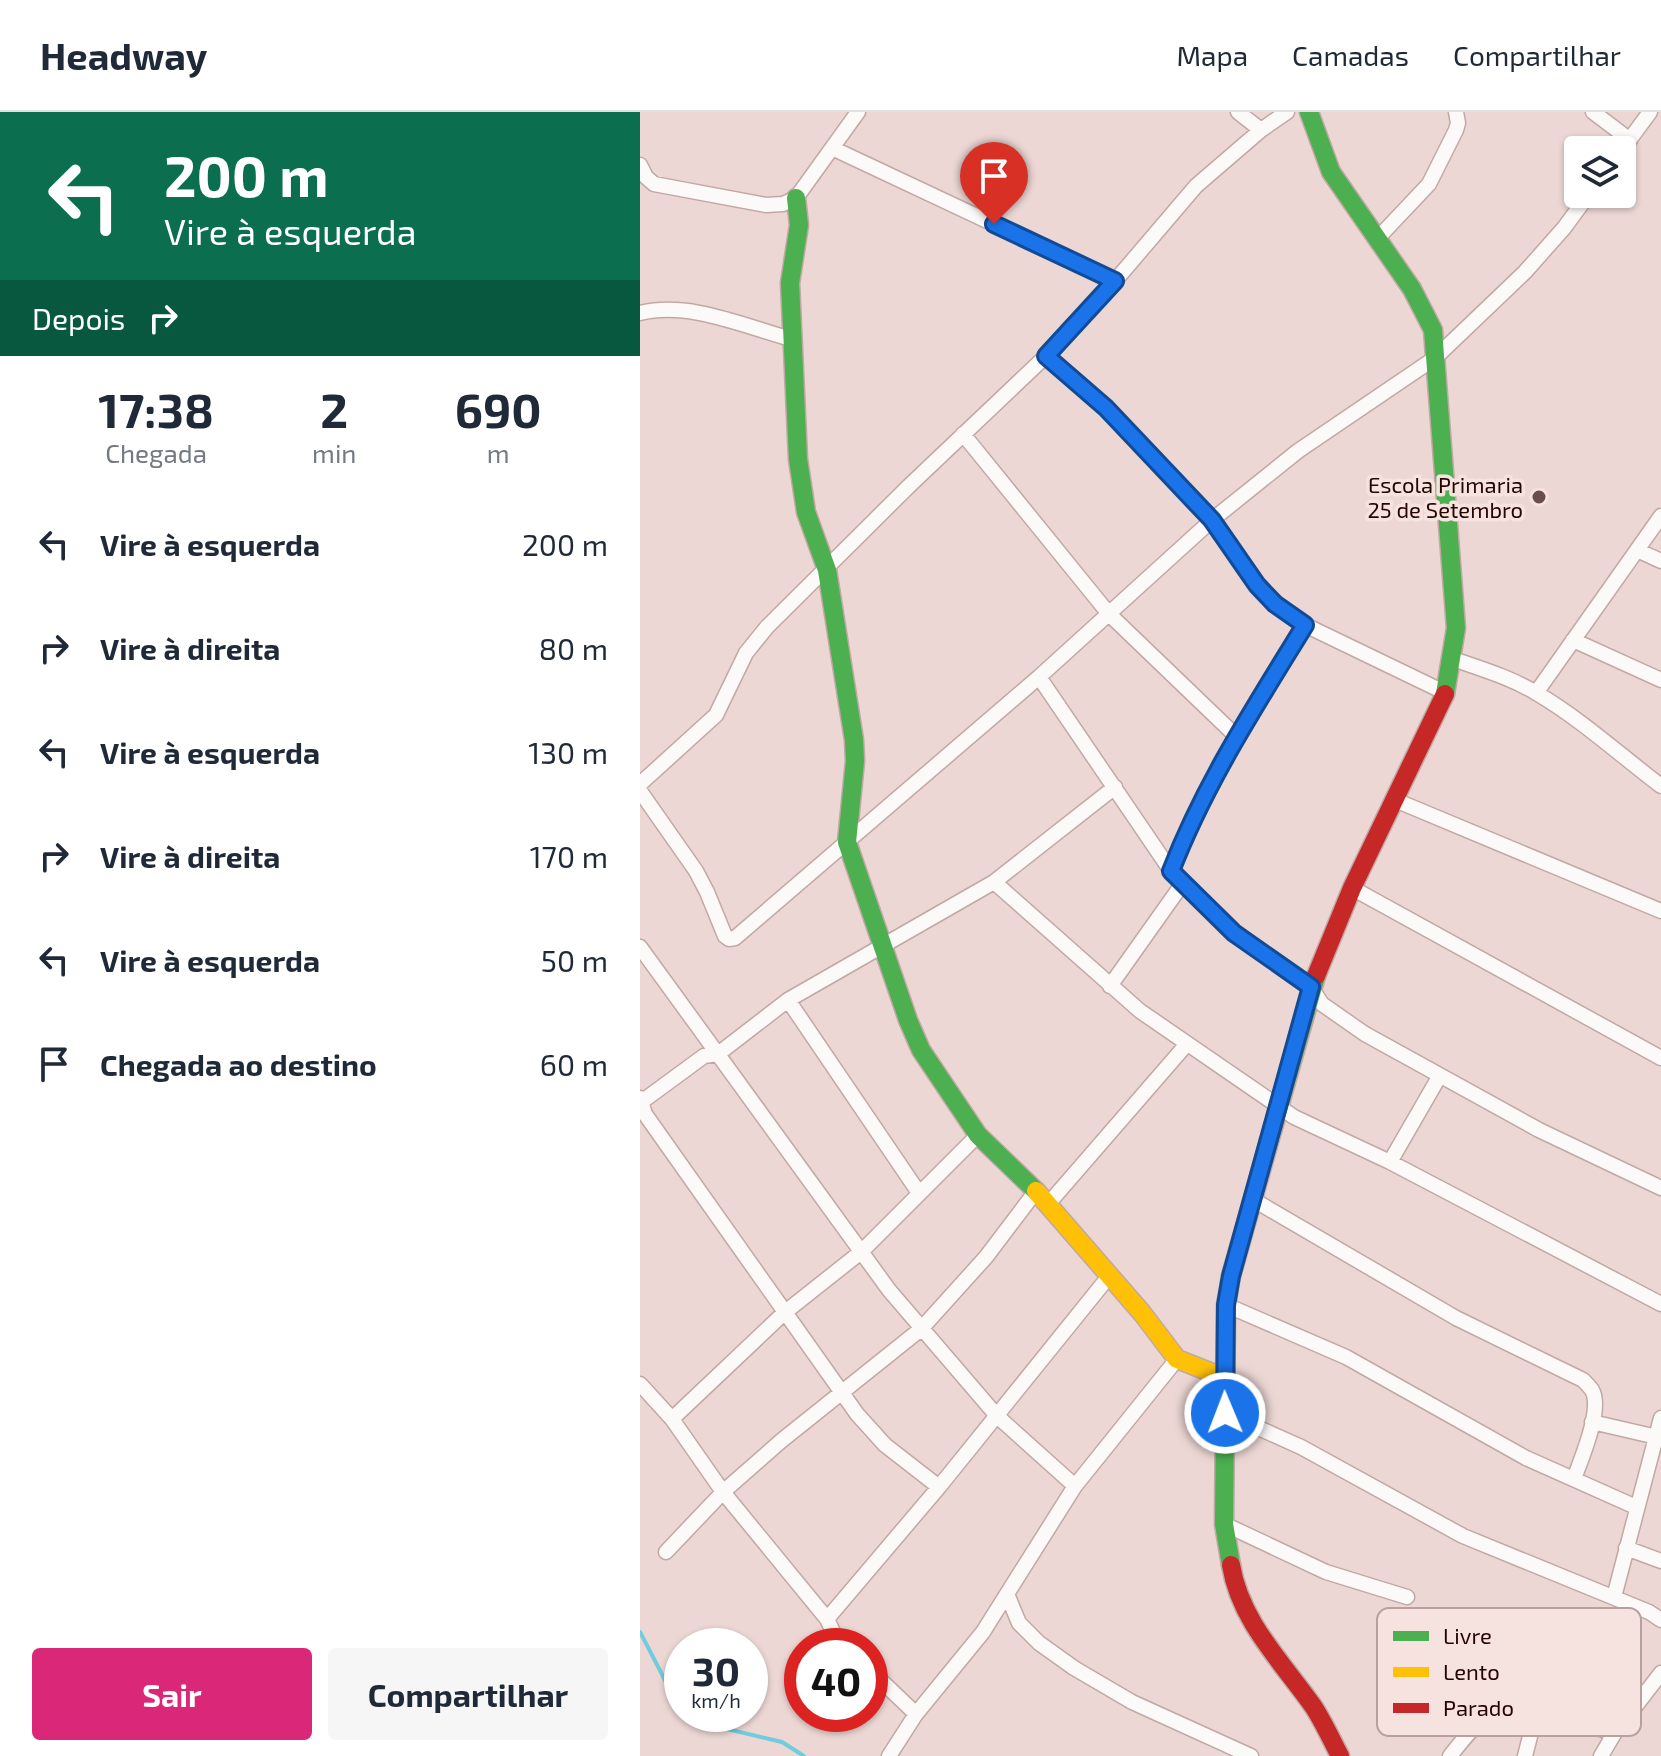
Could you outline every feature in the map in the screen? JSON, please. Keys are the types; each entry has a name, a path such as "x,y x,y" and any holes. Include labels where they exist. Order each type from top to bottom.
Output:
{"street":[{"path":"640,165 654,184 766,205 783,204 796,198 858,112"},
{"path":"1238,112 1261,130"},
{"path":"640,784 716,715 746,653 767,627 1046,356 1196,186 1261,130 1287,112"},
{"path":"1309,112 1331,172 1424,309 1433,330 1456,628 1446,693 1352,888 1311,987 1231,1276 1226,1305 1224,1524 1233,1579 1255,1629 1315,1709 1340,1756"},
{"path":"1377,239 1429,184 1456,130 1456,112"},
{"path":"1593,112 1617,136"},
{"path":"1633,136 1650,112"},
{"path":"832,148 1115,281"},
{"path":"796,198 799,225 790,283 801,484 806,512 827,570 854,740 855,761 847,842 881,945 921,1050 978,1135 1042,1197 1177,1359 1225,1378"},
{"path":"640,791 696,871 725,936 735,938 1039,677 1212,520 1298,451 1435,358 1525,272 1579,208"},
{"path":"640,313 669,309 696,313 791,339"},
{"path":"1046,356 1106,408 1212,520 1257,585 1275,604 1305,625 1446,693"},
{"path":"963,434 1109,614 1236,736"},
{"path":"1536,693 1661,516"},
{"path":"1637,550 1661,561"},
{"path":"1171,871 1184,838 1236,736 1305,625"},
{"path":"1573,640 1661,680"},
{"path":"1453,659 1536,693 1586,727 1661,786"},
{"path":"1039,677 1171,871 1234,933 1311,987 1322,1004 1365,1034 1539,1130 1661,1188"},
{"path":"939,1487 869,1429 645,1114 641,1100 704,1056 718,1054 788,1000 994,882 1115,787"},
{"path":"1395,800 1661,911"},
{"path":"994,882 1110,986 1186,1045 1294,1117 1390,1162 1661,1304"},
{"path":"1110,986 1183,883"},
{"path":"1352,888 1661,1058"},
{"path":"640,947 861,1252 921,1329 997,1416 1075,1486"},
{"path":"788,1000 919,1193"},
{"path":"666,1552 723,1492 921,1329 1186,1045"},
{"path":"1390,1162 1439,1077"},
{"path":"672,1419 784,1313 861,1252 978,1135"},
{"path":"1252,1199 1456,1318 1583,1380 1592,1391 1595,1403 1574,1479"},
{"path":"827,1619 939,1487 1110,1275"},
{"path":"1226,1305 1346,1357 1526,1458 1636,1507"},
{"path":"889,1756 916,1714 983,1632 1075,1486 1177,1359"},
{"path":"640,1384 672,1419 723,1492 831,1628"},
{"path":"1225,1413 1301,1447 1463,1536 1640,1608"},
{"path":"1614,1597 1661,1418"},
{"path":"1592,1422 1658,1438"},
{"path":"1224,1524 1326,1572 1407,1597"},
{"path":"1626,1548 1661,1561"},
{"path":"1007,1594 1019,1623 1039,1643 1074,1668 1132,1702 1251,1756"},
{"path":"1641,1609 1661,1620"},
{"path":"1641,1699 1661,1673"},
{"path":"888,1687 916,1714"},
{"path":"1450,1756 1469,1736"},
{"path":"1525,1756 1530,1736"},
{"path":"1601,1756 1613,1736"}],"waterway":[{"path":"640,1632 664,1678"},
{"path":"740,1732 782,1742 804,1756"}],"traffic: fast":[{"path":"1309,112 1331,172 1412,289 1433,330 1456,628 1445,694"},
{"path":"796,198 799,225 790,283 798,459 806,512 827,570 854,740 855,761 847,842 921,1050 978,1135 1036,1191"},
{"path":"1231,1565 1224,1524 1226,1305 1231,1276 1316,976"}],"traffic: slow":[{"path":"1036,1191 1142,1313 1177,1359 1225,1378"}],"traffic: jam":[{"path":"1316,976 1352,888 1445,694"},
{"path":"1231,1565 1243,1604 1253,1623 1313,1706 1340,1756"}],"place":[{"name":"Escola Primaria 25 de Setembro","path":"1539,497"}],"route":[{"path":"994,224 1115,281 1046,356 1106,408 1212,520 1257,585 1275,604 1305,625 1236,736 1184,838 1171,871 1234,933 1311,987 1231,1276 1226,1305 1225,1413"}]}
